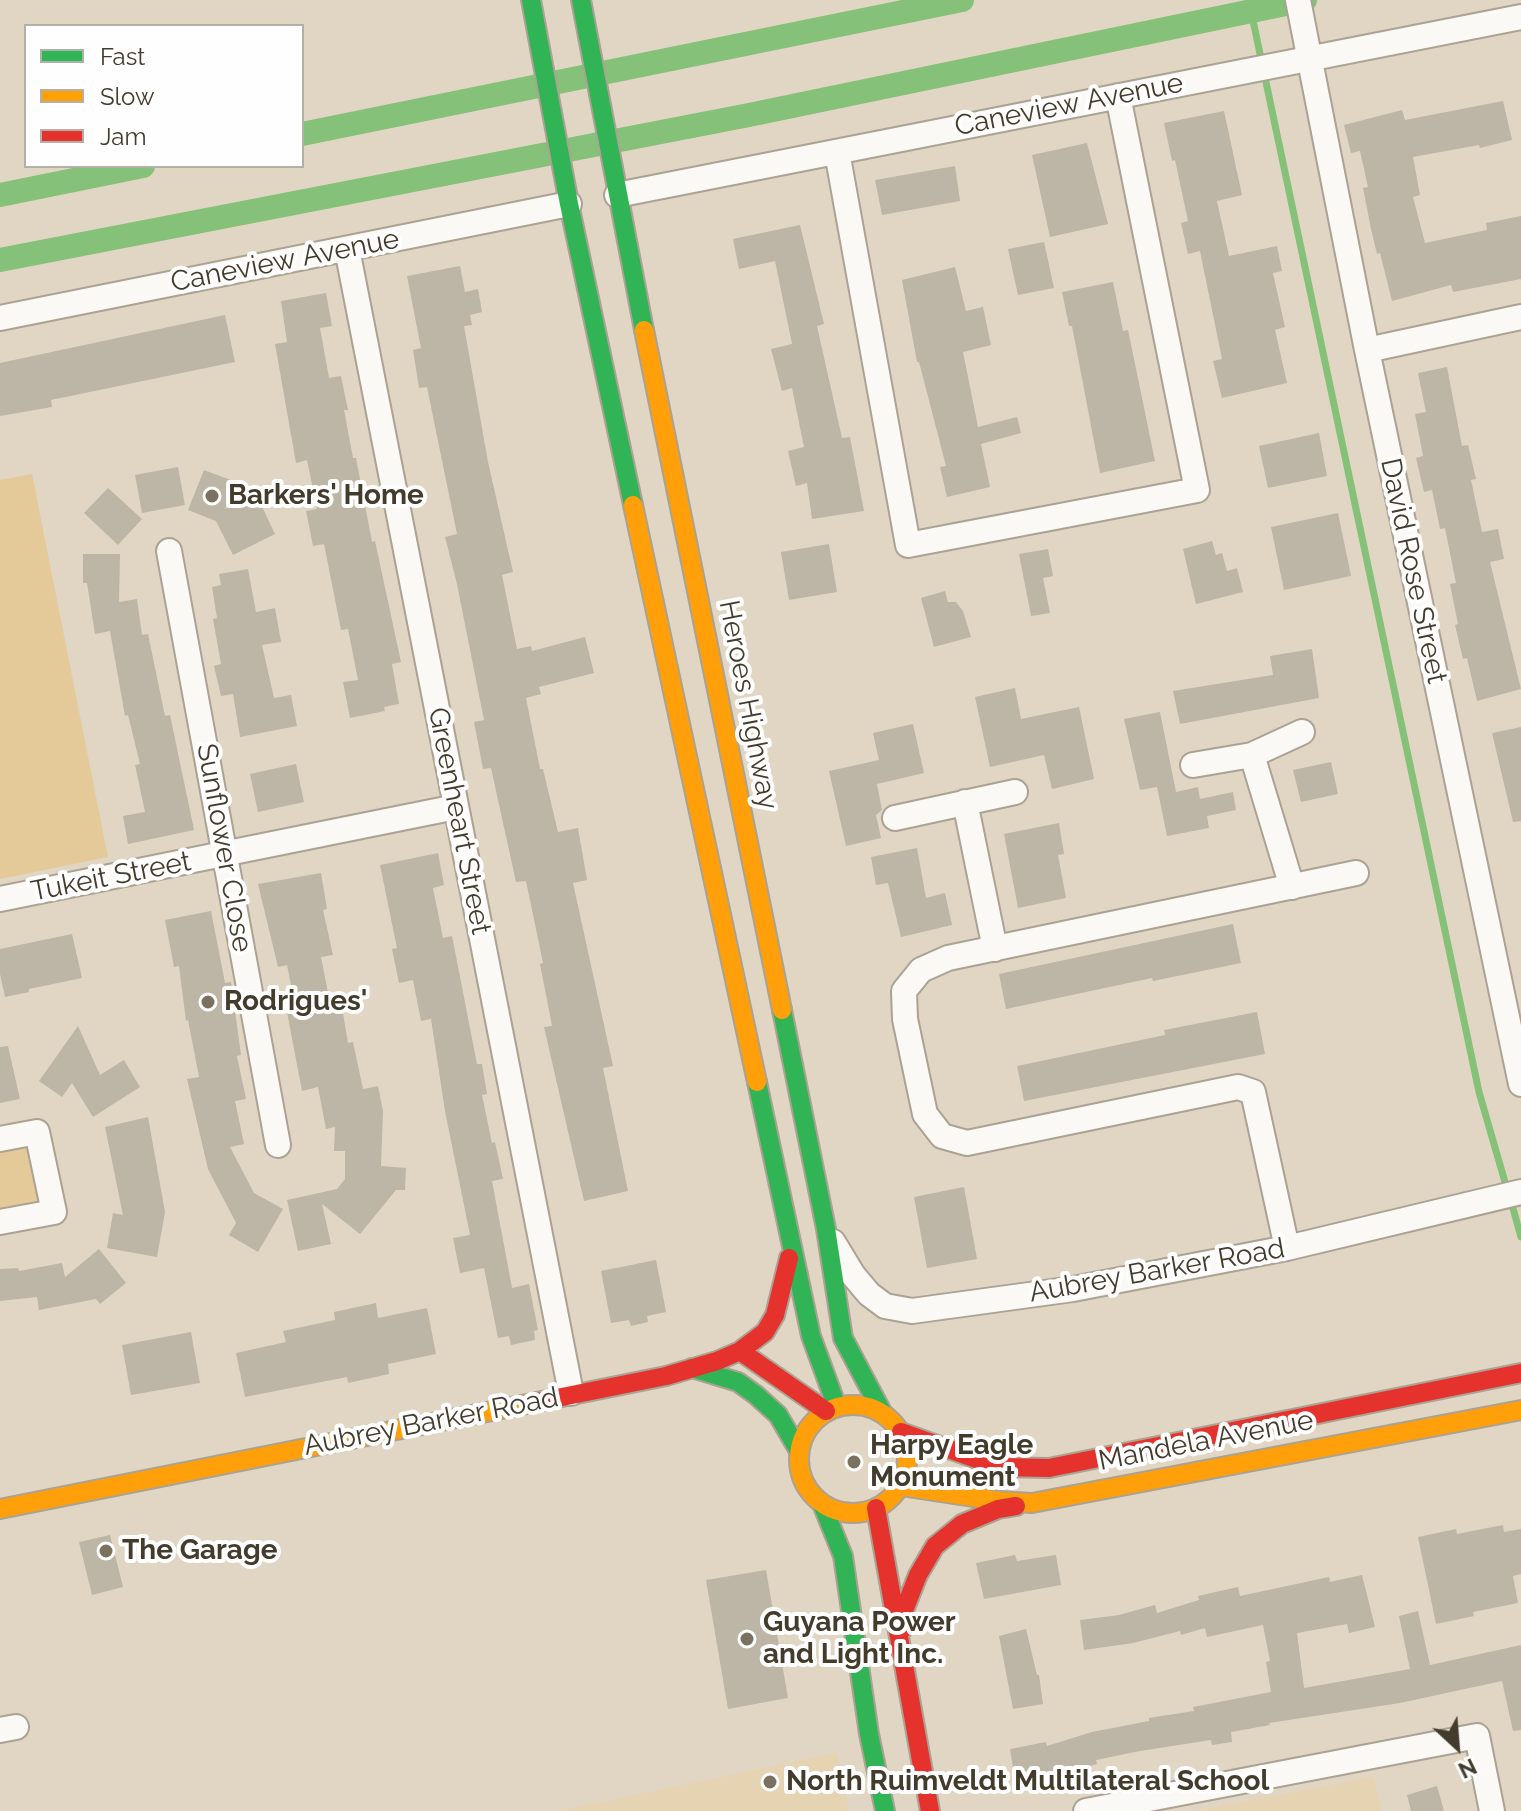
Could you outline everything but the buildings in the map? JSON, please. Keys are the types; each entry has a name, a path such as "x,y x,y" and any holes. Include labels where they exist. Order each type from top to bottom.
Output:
{"main road":[{"path":"531,0 569,204 791,1246 831,1409"},
{"name":"Heroes Highway","path":"581,0 612,171 826,1229 843,1338 882,1412"},
{"name":"Aubrey Barker Road","path":"0,1509 666,1376 692,1368 740,1351 765,1332 775,1315 791,1246"},
{"path":"740,1351 831,1409"},
{"path":"692,1368 738,1382 756,1395 778,1415 799,1451"},
{"path":"901,1432 999,1467 1049,1468 1521,1373"},
{"path":"852,1404 868,1406 882,1412 901,1432 907,1449 907,1468 901,1486 891,1499 876,1508 858,1513 839,1512 810,1494 803,1481 799,1451 808,1428 831,1409 852,1404"},
{"name":"Mandela Avenue","path":"901,1486 1032,1503 1521,1410"},
{"path":"901,1653 903,1613 918,1575 935,1546 962,1524 998,1509 1032,1503"},
{"path":"822,1504 843,1556 869,1734 885,1811"},
{"path":"876,1508 930,1811"}],"street":[{"name":"David Rose Street","path":"1298,0 1367,350 1521,1084"},
{"name":"Caneview Avenue","path":"617,195 1118,96 1307,55 1521,17"},
{"path":"837,152 908,545 1197,490 1118,96"},
{"name":"Caneview Avenue","path":"0,318 569,204"},
{"name":"Greenheart Street","path":"347,249 571,1393"},
{"path":"1367,350 1521,317"},
{"name":"Sunflower Close","path":"169,551 278,1145"},
{"path":"1193,765 1252,755 1302,732"},
{"path":"1252,755 1292,887"},
{"path":"895,818 1015,792"},
{"path":"965,802 995,949"},
{"name":"Tukeit Street","path":"0,899 456,807"},
{"path":"1287,1248 1253,1092 1238,1087 967,1143 942,1136 925,1114 905,1019 904,991 921,970 948,958 1356,873"},
{"path":"0,1139 37,1132 54,1212 0,1222"},
{"name":"Aubrey Barker Road","path":"826,1229 853,1275 869,1294 885,1306 912,1311 1073,1289 1287,1248 1521,1192"},
{"path":"1086,1811 1477,1736 1492,1811"}],"shaded area":[{"path":"32,474 108,857 0,879 0,480"},
{"path":"29,1143 42,1205 0,1214 0,1149"},
{"name":"North Ruimveldt Multilateral School","path":"837,1753 849,1811 558,1811"},
{"path":"1374,1777 1381,1811 1195,1811"}],"waterway":[{"path":"304,134 962,0"},
{"path":"0,260 749,115 1305,0"},
{"path":"1251,11 1479,1092 1507,1189"},
{"path":"0,195 133,168"},
{"path":"1511,1201 1521,1237"}],"traffic: fast":[{"path":"531,0 569,204 633,505"},
{"path":"581,0 644,330"},
{"path":"782,1010 826,1229 843,1338 882,1412"},
{"path":"757,1082 811,1336 837,1407"},
{"path":"692,1368 738,1382 756,1395 778,1415 799,1451"},
{"path":"822,1504 843,1556 869,1734 885,1811"}],"traffic: slow":[{"path":"644,330 782,1010"},
{"path":"633,505 757,1082"},
{"path":"0,1509 537,1402"},
{"path":"853,1405 874,1409 892,1420 903,1438 907,1459 903,1480 892,1498 874,1509 853,1513 832,1509 814,1498 803,1480 799,1459 803,1438 814,1420 832,1409 853,1405"},
{"path":"901,1486 1032,1503 1521,1410"}],"traffic: jam":[{"path":"537,1402 666,1376 740,1351 765,1332 775,1315 789,1258"},
{"path":"740,1351 826,1411"},
{"path":"901,1432 999,1467 1049,1468 1521,1373"},
{"path":"902,1630 903,1613 918,1575 935,1546 962,1524 998,1509 1016,1506"},
{"path":"876,1508 930,1811"}],"place":[{"name":"Barkers' Home","path":"212,496"},
{"name":"Rodrigues'","path":"208,1002"},
{"name":"Harpy Eagle Monument","path":"854,1462"},
{"name":"The Garage","path":"106,1551"},
{"name":"Guyana Power and Light Inc.","path":"747,1639"},
{"name":"North Ruimveldt Multilateral School","path":"770,1782"}]}
